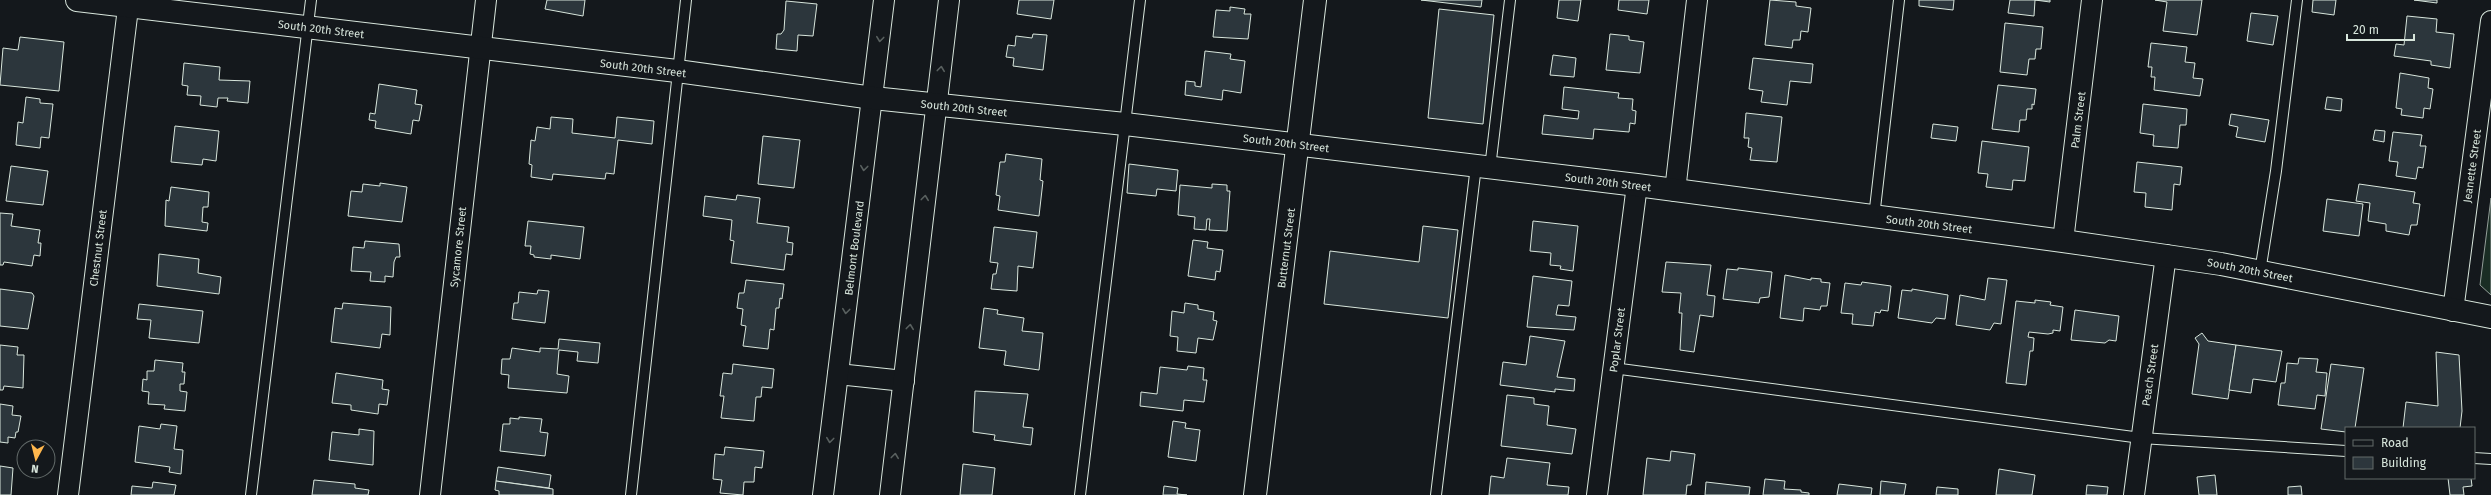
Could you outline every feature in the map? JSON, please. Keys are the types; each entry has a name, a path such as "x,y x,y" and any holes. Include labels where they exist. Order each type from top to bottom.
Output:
{"street":[{"name":"South 20th Street","path":"77,0 129,3 308,28 677,71 872,98 1125,124 1637,185 2063,241 2166,255 2491,318"},
{"name":"Sycamore Street","path":"430,495 486,0"},
{"name":"Belmont Boulevard","path":"823,495 884,0"},
{"path":"890,495 949,0"},
{"name":"Butternut Street","path":"1255,495 1315,0"},
{"path":"1675,191 1697,0"},
{"name":"Palm Street","path":"2063,241 2092,0"},
{"name":"Chestnut Street","path":"68,495 129,3"},
{"name":"Jeanette Street","path":"2453,311 2489,46 2491,21"},
{"name":"Poplar Street","path":"1597,495 1637,185"},
{"name":"Peach Street","path":"2134,495 2166,255"},
{"path":"838,374 904,382"}],"lane":[{"path":"251,495 311,0"},
{"path":"631,495 686,0"},
{"path":"1080,495 1140,0"},
{"path":"1436,495 1483,167 1510,0"},
{"path":"1874,217 1900,0"},
{"path":"2260,272 2276,171 2297,0"},
{"path":"1613,368 2141,438 2345,451"},
{"path":"2475,458 2491,459"}],"green space":[{"path":"2491,198 2491,295 2480,285"}],"building":[{"path":"547,0 585,0 583,16 545,9"},
{"path":"1019,0 1054,0 1051,19 1017,14"},
{"path":"1421,0 1482,0 1481,7"},
{"path":"1559,0 1581,0 1578,21 1557,18"},
{"path":"1619,0 1649,0 1647,14 1618,10"},
{"path":"1770,0 1796,2 1796,6 1811,8 1808,32 1801,31 1800,40 1793,40 1792,48 1765,45"},
{"path":"1919,0 1954,0 1953,10 1919,6"},
{"path":"2010,0 2035,0 2034,16 2008,13"},
{"path":"2035,0 2050,0 2050,2"},
{"path":"2155,0 2202,0 2197,35 2163,31 2167,2"},
{"path":"2313,0 2336,0 2334,15 2312,12"},
{"path":"2414,0 2437,0 2437,3"},
{"path":"786,1 817,4 813,36 798,35 797,51 776,49 777,34 781,34 784,30"},
{"path":"1230,7 1245,9 1244,14 1251,14 1248,39 1213,37 1216,10 1230,11"},
{"path":"1439,9 1494,15 1483,124 1428,118"},
{"path":"2251,13 2278,16 2273,45 2247,41"},
{"path":"2407,16 2437,19 2436,32 2454,34 2450,68 2431,65 2431,61 2394,56 2396,44 2404,45"},
{"path":"2005,23 2043,27 2041,49 2036,49 2035,59 2029,59 2027,75 2000,72"},
{"path":"1033,34 1047,35 1043,70 1013,66 1014,58 1006,57 1008,45 1015,46 1016,36 1032,38"},
{"path":"1610,34 1629,36 1629,40 1644,42 1640,73 1606,70"},
{"path":"20,37 64,42 59,91 0,85 3,48 18,50"},
{"path":"2151,43 2187,47 2185,62 2195,63 2193,78 2203,79 2200,96 2154,90 2155,77 2151,77 2152,67 2148,67"},
{"path":"1205,51 1231,54 1230,59 1245,61 1241,93 1223,90 1222,100 1185,95 1186,81 1195,82 1195,86 1201,87"},
{"path":"1553,55 1576,58 1574,77 1550,75"},
{"path":"1753,58 1813,64 1811,83 1790,81 1787,105 1761,102 1763,91 1749,89"},
{"path":"184,63 220,67 219,80 250,81 248,103 227,101 228,98 218,98 217,107 200,105 201,96 187,95 188,86 182,85"},
{"path":"2400,73 2429,78 2428,88 2433,89 2430,109 2424,108 2423,118 2401,115 2402,109 2396,108"},
{"path":"379,84 417,90 415,104 422,105 419,121 413,120 411,134 375,128 376,121 369,120 370,113 375,114"},
{"path":"1998,85 2036,89 2034,105 2032,104 2032,109 2027,109 2026,120 2020,120 2019,132 1992,129"},
{"path":"1564,87 1619,93 1618,98 1633,99 1632,110 1636,111 1635,124 1630,123 1629,132 1594,129 1593,139 1542,134 1544,115 1578,119 1579,111 1562,109"},
{"path":"26,97 40,99 40,103 53,104 49,138 41,137 40,148 16,145 18,122 23,123"},
{"path":"2327,97 2342,99 2341,111 2325,109"},
{"path":"2143,104 2187,109 2186,125 2180,125 2178,148 2153,146 2154,135 2140,133"},
{"path":"1746,113 1782,117 1777,162 1750,160 1752,148 1748,147 1749,138 1744,138"},
{"path":"2231,114 2269,120 2265,142 2236,137 2238,127 2229,125"},
{"path":"551,117 573,119 572,133 615,138 617,117 654,121 652,144 618,140 614,174 606,173 605,179 553,174 552,180 531,177 532,165 529,164 531,140 535,141 537,127 550,129"},
{"path":"1933,124 1958,127 1956,141 1931,138"},
{"path":"175,126 219,131 216,161 203,159 202,165 171,162"},
{"path":"2375,130 2385,131 2384,142 2373,140"},
{"path":"2393,132 2422,135 2420,146 2426,146 2423,168 2418,167 2416,179 2396,176 2398,162 2389,161"},
{"path":"763,136 800,140 794,188 758,184"},
{"path":"1982,141 2029,147 2025,181 2013,180 2012,190 1986,187 1988,174 1978,173"},
{"path":"1006,154 1042,159 1040,180 1043,181 1039,216 998,210 1000,196 996,195 1000,162 1005,162"},
{"path":"2137,162 2182,167 2180,185 2174,184 2172,210 2145,207 2146,193 2134,192"},
{"path":"1129,164 1178,170 1176,191 1157,189 1156,196 1127,193"},
{"path":"11,166 48,171 43,205 6,201"},
{"path":"380,183 407,187 402,222 348,216 351,191 362,192 363,184 380,186"},
{"path":"1212,184 1227,185 1227,191 1230,191 1227,231 1209,230 1210,219 1207,219 1206,230 1194,229 1195,217 1178,215 1180,185 1212,188"},
{"path":"2359,184 2415,192 2413,203 2420,204 2417,225 2411,225 2409,235 2386,231 2386,224 2368,221 2370,203 2356,201"},
{"path":"171,187 209,192 208,207 203,207 202,222 208,223 207,231 165,226 166,200 169,201"},
{"path":"737,195 760,198 757,223 789,227 787,242 793,243 792,255 786,254 784,270 731,263 734,241 730,240 732,220 703,216 705,196 736,200"},
{"path":"2327,199 2363,204 2359,236 2323,231"},
{"path":"0,213 13,214 11,226 40,230 38,243 41,243 40,256 34,255 32,266 4,262 3,265 0,265"},
{"path":"528,221 584,227 580,259 551,255 551,259 534,257 534,255 530,254 531,246 525,246"},
{"path":"1533,221 1578,226 1573,271 1560,269 1561,266 1550,265 1551,253 1530,251"},
{"path":"1423,226 1458,230 1448,318 1324,304 1330,251 1419,262"},
{"path":"994,227 1037,232 1033,268 1018,266 1017,291 991,289 993,274 996,274 998,263 990,262"},
{"path":"1193,240 1208,242 1207,248 1223,250 1220,272 1216,271 1215,280 1188,276"},
{"path":"365,241 399,244 400,257 396,257 394,262 393,277 385,276 385,282 370,281 371,272 351,271 353,247 364,248"},
{"path":"159,254 199,259 198,273 221,277 219,294 157,286"},
{"path":"1666,262 1711,265 1707,295 1715,296 1713,317 1700,315 1694,352 1680,350 1682,313 1679,313 1681,293 1662,292"},
{"path":"1738,268 1772,272 1769,297 1760,298 1759,303 1723,299 1727,269 1738,270"},
{"path":"1785,275 1811,280 1811,278 1821,279 1821,282 1830,283 1827,306 1821,306 1820,310 1804,308 1803,321 1780,318"},
{"path":"1533,276 1572,281 1569,306 1558,305 1556,315 1576,317 1574,330 1527,327"},
{"path":"1988,278 2007,280 2001,324 1994,323 1990,330 1956,325 1960,295 1985,300"},
{"path":"746,280 784,284 779,308 776,308 774,330 770,329 768,349 743,346 746,326 741,325 743,309 737,308 739,293 744,293"},
{"path":"1862,282 1891,286 1888,311 1881,310 1880,313 1875,312 1873,326 1852,324 1853,314 1841,313 1845,283 1861,285"},
{"path":"0,289 32,293 34,296 28,329 0,326"},
{"path":"1912,289 1948,295 1945,319 1936,318 1932,323 1898,318 1902,290 1912,291"},
{"path":"538,290 549,291 545,323 512,319 514,303 518,303 519,292 537,294"},
{"path":"2035,300 2051,302 2050,305 2063,307 2060,331 2053,330 2053,333 2048,334 2029,332 2028,337 2034,338 2033,351 2030,351 2026,385 2006,383 2016,301 2035,303"},
{"path":"343,303 391,307 390,335 382,334 380,348 331,342 335,308 342,309"},
{"path":"1185,303 1198,305 1198,309 1214,312 1213,320 1217,321 1213,340 1198,338 1196,353 1177,351 1178,337 1170,336 1172,311 1184,313"},
{"path":"139,304 203,311 199,343 149,338 151,320 137,319"},
{"path":"984,308 998,310 997,314 1024,318 1022,331 1043,333 1039,370 1004,365 1006,351 979,348"},
{"path":"2075,310 2119,316 2116,341 2109,340 2105,343 2071,340"},
{"path":"2202,333 2208,341 2236,345 2228,399 2192,394 2199,344 2195,338"},
{"path":"1530,336 1565,341 1557,377 1575,379 1574,391 1555,389 1555,392 1500,385 1503,362 1526,365"},
{"path":"559,339 600,343 598,363 577,361 578,352 559,350 557,374 569,376 567,393 508,388 509,375 501,374 502,359 510,359 512,348 540,352 540,348 558,349"},
{"path":"0,345 18,347 17,355 24,355 23,388 4,386 3,390 0,390"},
{"path":"2236,345 2282,351 2276,382 2253,379 2251,393 2229,390"},
{"path":"2436,352 2459,355 2462,411 2460,427 2403,427 2406,402 2438,406"},
{"path":"2299,358 2318,359 2316,372 2327,373 2325,396 2317,395 2315,409 2278,405 2281,383 2285,383 2287,363 2298,364"},
{"path":"155,360 183,363 182,372 185,372 184,384 180,384 180,391 187,392 185,411 164,409 165,405 148,404 149,392 142,391 143,379 147,380 147,371 154,371"},
{"path":"733,364 774,369 772,388 762,387 761,397 756,397 754,421 721,418 724,396 720,396 723,373 732,374"},
{"path":"2331,364 2364,368 2355,427 2345,427 2345,432 2321,429"},
{"path":"1188,366 1204,368 1203,380 1207,380 1204,402 1184,400 1183,411 1140,406 1141,392 1157,394 1160,367 1187,370"},
{"path":"336,373 383,380 382,389 389,390 387,405 379,404 378,414 351,410 351,405 332,403"},
{"path":"975,391 1028,394 1023,427 1033,428 1031,445 994,440 995,435 973,432"},
{"path":"1507,395 1534,398 1534,404 1549,406 1547,425 1576,429 1572,454 1501,446"},
{"path":"0,404 13,406 12,415 21,416 18,432 16,432 15,438 8,437 8,443 0,442"},
{"path":"519,417 542,419 540,432 548,433 545,456 500,451 503,424 510,424 510,418 519,419"},
{"path":"1173,421 1186,423 1185,428 1200,430 1196,461 1168,457"},
{"path":"161,424 177,426 174,449 183,450 181,474 169,472 170,467 135,462 139,426 160,429"},
{"path":"359,429 374,431 373,465 329,460 332,432 359,435"},
{"path":"725,447 764,451 762,468 755,467 754,482 744,482 743,495 720,493 722,480 713,479 715,454 724,455"},
{"path":"1671,451 1695,454 1691,485 1687,485 1686,495 1643,495 1647,458 1670,461"},
{"path":"1507,458 1550,463 1547,485 1569,487 1568,495 1489,495 1491,476 1504,478"},
{"path":"963,464 995,468 992,495 960,495"},
{"path":"0,466 13,468 11,495 0,495"},
{"path":"498,467 551,475 549,488 496,481"},
{"path":"1999,469 2035,475 2032,495 1996,495"},
{"path":"2215,475 2217,495 2199,495 2197,477"},
{"path":"1765,479 1785,481 1784,489 1801,490 1801,492 1809,493 1809,495 1763,495"},
{"path":"2448,479 2471,479 2472,486 2463,487 2464,495 2450,495"},
{"path":"314,480 355,484 355,488 369,490 368,495 312,495"},
{"path":"496,481 553,489 553,495 499,495 499,491 495,490"},
{"path":"1881,481 1906,484 1904,495 1880,495"},
{"path":"153,482 176,485 174,495 131,495 132,486 152,488"},
{"path":"1706,482 1750,487 1749,495 1705,495"},
{"path":"1839,484 1872,488 1871,495 1837,495"},
{"path":"2087,485 2108,487 2107,495 2086,495"},
{"path":"1164,486 1178,488 1177,494 1187,495 1163,495"},
{"path":"2301,486 2302,495 2288,495 2288,487"},
{"path":"1937,487 1958,489 1958,495 1936,495"}]}
